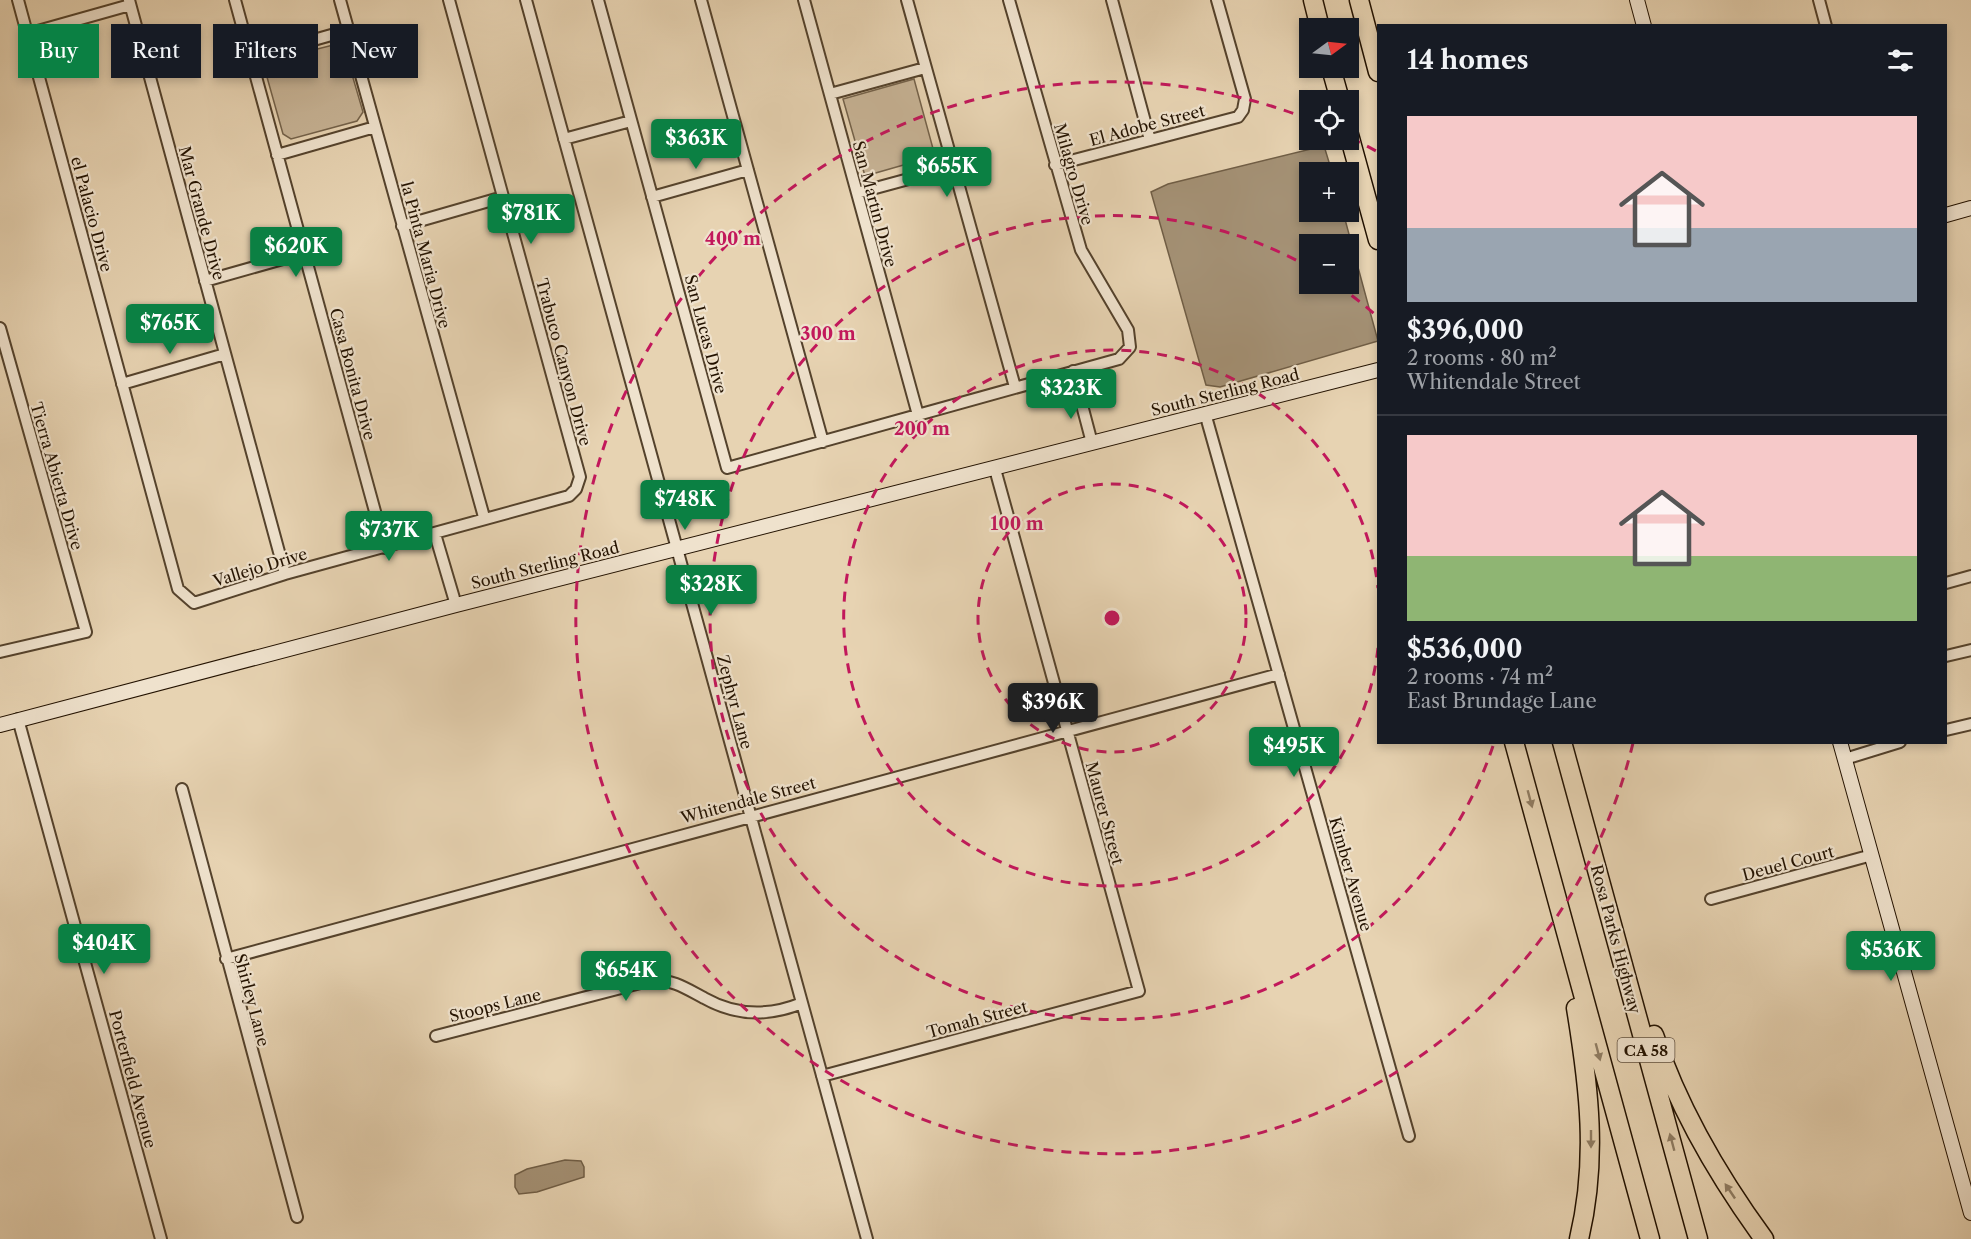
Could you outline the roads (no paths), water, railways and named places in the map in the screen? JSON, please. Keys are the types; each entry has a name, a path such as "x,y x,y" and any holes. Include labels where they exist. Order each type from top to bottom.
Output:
{"highway":[{"path":"1312,0 1317,18"},
{"path":"1359,0 1377,68"},
{"path":"1353,150 1377,236"},
{"name":"CA 58","path":"1515,744 1650,1239"},
{"name":"Rosa Parks Highway","path":"1563,744 1698,1239"},
{"path":"1594,860 1675,1090 1717,1171 1764,1239"},
{"path":"1560,915 1590,1106 1591,1163 1579,1239"}],"street":[{"name":"el Palacio Drive","path":"18,0 24,24"},
{"name":"Casa Bonita Drive","path":"235,0 241,24"},
{"name":"la Pinta Maria Drive","path":"340,0 347,24"},
{"name":"Trabuco Canyon Drive","path":"449,0 580,477 576,489"},
{"name":"Zephyr Lane","path":"526,0 867,1239"},
{"name":"San Lucas Drive","path":"598,0 727,468 823,442"},
{"path":"701,0 823,442 1073,371 1092,443"},
{"name":"San Martin Drive","path":"804,0 918,416"},
{"path":"907,0 1015,387"},
{"name":"Milagro Drive","path":"1010,0 1081,250 1128,330 1130,347 1119,359 1073,371"},
{"path":"1112,0 1150,140"},
{"name":"El Adobe Street","path":"1055,165 1238,117 1243,110 1245,99 1217,0"},
{"path":"1637,0 1643,24"},
{"path":"1819,0 1825,24"},
{"path":"59,24 129,2"},
{"name":"Mar Grande Drive","path":"129,2 285,574"},
{"path":"830,94 926,68"},
{"name":"el Palacio Drive","path":"39,78 178,589 194,603"},
{"name":"Casa Bonita Drive","path":"256,78 385,548"},
{"name":"la Pinta Maria Drive","path":"362,78 484,518"},
{"path":"564,139 631,121"},
{"path":"277,155 375,127"},
{"path":"857,194 953,167"},
{"path":"652,196 748,170"},
{"path":"402,226 503,197"},
{"path":"1947,215 1971,208"},
{"path":"205,281 304,253"},
{"name":"Tierra Abierta Drive","path":"0,331 86,632 0,652"},
{"path":"122,384 225,354"},
{"name":"South Sterling Road","path":"0,725 456,605 1377,370"},
{"name":"Kimber Avenue","path":"1205,413 1409,1136"},
{"name":"Maurer Street","path":"995,469 1139,991"},
{"name":"Vallejo Drive","path":"194,603 285,574 569,496 576,489"},
{"path":"435,534 456,605"},
{"path":"1947,583 1971,576"},
{"path":"1947,656 1971,650"},
{"name":"Whitendale Street","path":"226,959 750,815 1279,674"},
{"name":"Porterfield Avenue","path":"18,719 161,1239"},
{"path":"1947,730 1971,724"},
{"path":"1841,744 1971,1213"},
{"path":"1845,759 1894,744"},
{"name":"Shirley Lane","path":"182,789 297,1217"},
{"name":"Deuel Court","path":"1711,899 1872,855"},
{"name":"Stoops Lane","path":"436,1036 652,980 671,981 717,1005 745,1013 775,1012 802,1003"},
{"name":"Tomah Street","path":"822,1076 1139,991"}]}
